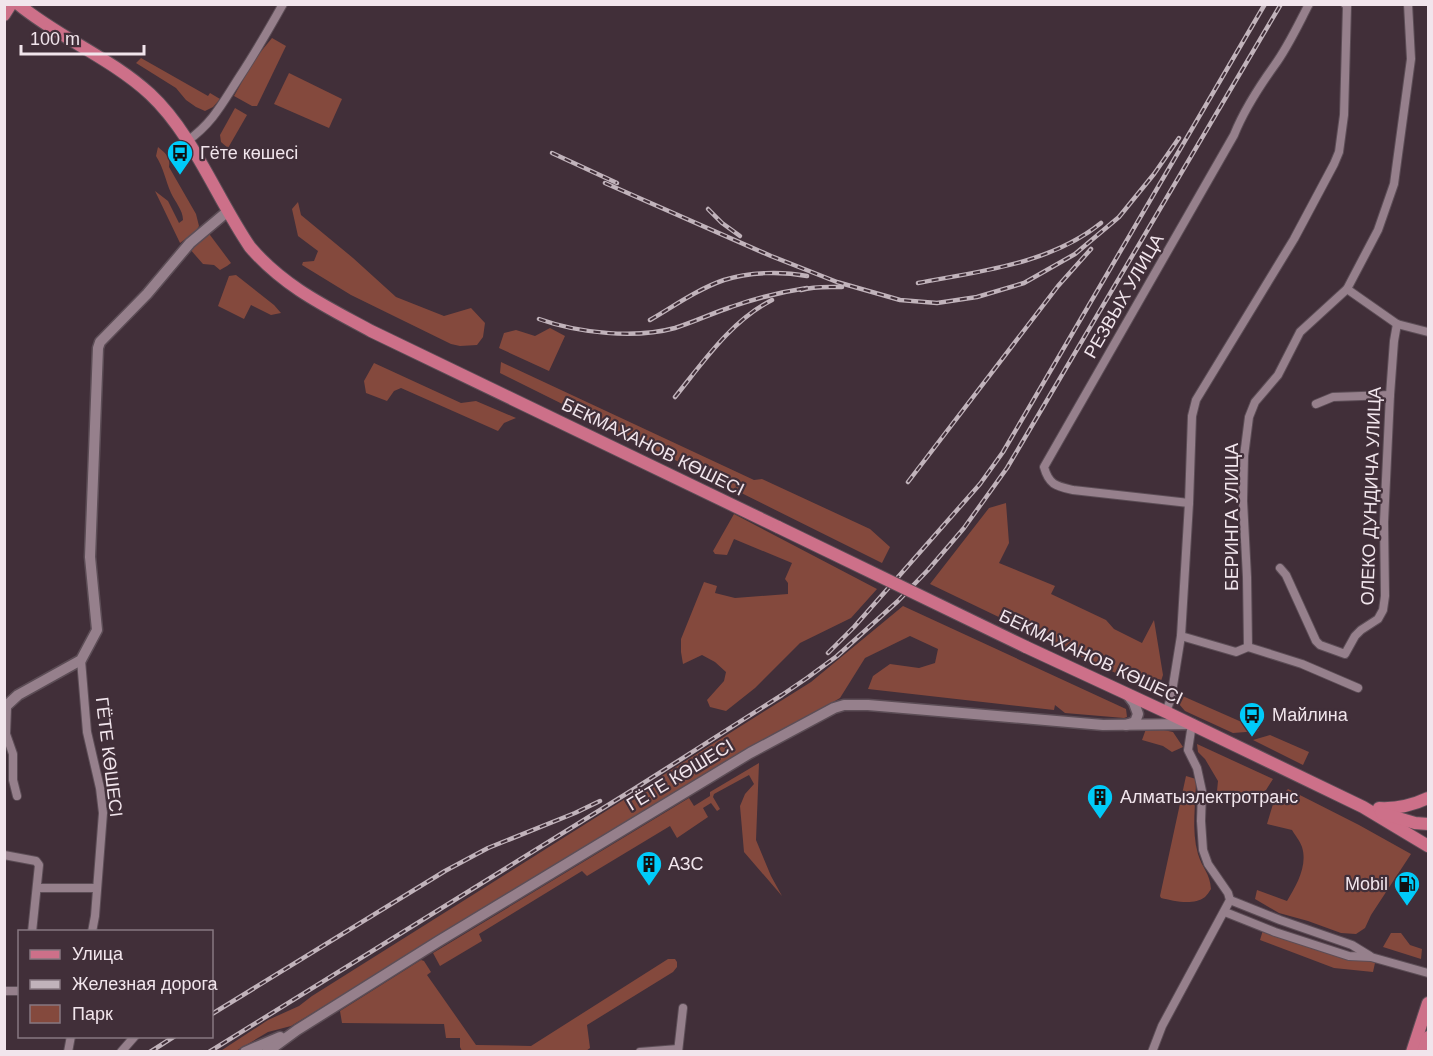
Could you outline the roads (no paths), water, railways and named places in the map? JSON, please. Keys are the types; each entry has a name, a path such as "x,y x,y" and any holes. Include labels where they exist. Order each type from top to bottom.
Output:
{"main road":[{"path":"4,15 11,4"},
{"name":"БЕКМАХАНОВ КӨШЕСІ","path":"18,4 136,82 163,108 187,141 246,241 263,262 309,298 372,332 1363,807 1428,846"},
{"path":"6,707 18,695 81,660 97,630 90,557 100,342 147,294 190,243 228,211"},
{"path":"1125,725 1135,722 1138,714 1127,694"},
{"name":"ГЁТЕ КӨШЕСІ","path":"267,1052 297,1029 439,941 740,759 834,708 844,705 868,705 1103,725 1192,724"},
{"path":"1363,807 1390,808 1428,798"},
{"name":"БЕКМАХАНОВ КӨШЕСІ","path":"1363,807 1416,823 1428,824"},
{"path":"1412,1052 1428,1003"},
{"name":"ГЁТЕ КӨШЕСІ","path":"245,1052 297,1029"},
{"path":"1423,1052 1428,1037"}],"street":[{"path":"187,141 201,132 213,118 267,34 283,4"},
{"name":"РЕЗВЫХ УЛИЦА","path":"1189,503 1073,490 1055,485 1047,478 1044,466 1309,4"},
{"path":"1166,712 1171,699 1180,636 1192,416 1196,400 1294,239 1339,152 1344,115 1347,6 1345,4"},
{"name":"БЕРИНГА УЛИЦА","path":"1248,647 1243,501 1244,456 1249,417 1255,402 1278,375 1300,332 1347,289 1378,230 1394,184 1411,59 1408,4"},
{"path":"1347,289 1397,324 1428,332"},
{"name":"ОЛЕКО ДУНДИЧА УЛИЦА","path":"1280,568 1287,574 1316,641 1320,645 1345,654 1354,636 1378,619 1383,610 1385,596 1384,522 1390,395 1397,324"},
{"path":"1316,404 1333,397 1390,395"},
{"path":"1180,636 1236,652 1248,647 1302,664 1358,688"},
{"name":"ГЁТЕ КӨШЕСІ","path":"81,660 87,732 100,788 103,813 92,930"},
{"path":"6,707 6,734 13,754 13,780 17,796"},
{"path":"1152,1052 1162,1026 1230,900 1228,893 1208,864 1203,850 1202,790 1197,768 1188,750 1192,724"},
{"path":"4,855 36,861 39,865 32,930"},
{"path":"38,888 96,888"},
{"path":"1230,900 1352,945 1371,957"},
{"path":"1225,912 1275,932 1349,956 1371,957 1428,973"},
{"path":"640,1052 678,1050 683,1008"},
{"path":"121,1052 133,1038"}],"railway":[{"path":"828,653 854,627 980,484 1003,452 1265,4"},
{"path":"209,1052 782,695 837,656 898,601 964,528 1007,468 1281,4"},
{"path":"605,183 771,256 837,282 900,300 937,303 977,297 1024,283 1075,254 1119,217 1154,174 1179,138"},
{"path":"552,153 617,183"},
{"path":"708,209 740,236"},
{"path":"918,283 990,270 1037,257 1081,237 1101,223"},
{"path":"908,482 1058,286 1091,249"},
{"path":"650,320 695,293 724,280 765,273 807,276"},
{"path":"801,290 816,287 842,287"},
{"path":"539,319 589,331 642,333 675,328 750,301 807,288"},
{"path":"675,397 731,330 772,300"},
{"path":"213,1013 445,871 488,848 600,801"},
{"path":"150,1052 172,1038"}],"place":[{"name":"Гёте көшесі","path":"180,176"},
{"name":"Майлина","path":"1252,738"},
{"name":"Алматыэлектротранс","path":"1100,820"},
{"name":"АЗС","path":"649,887"},
{"name":"Mobil","path":"1407,907"}]}
